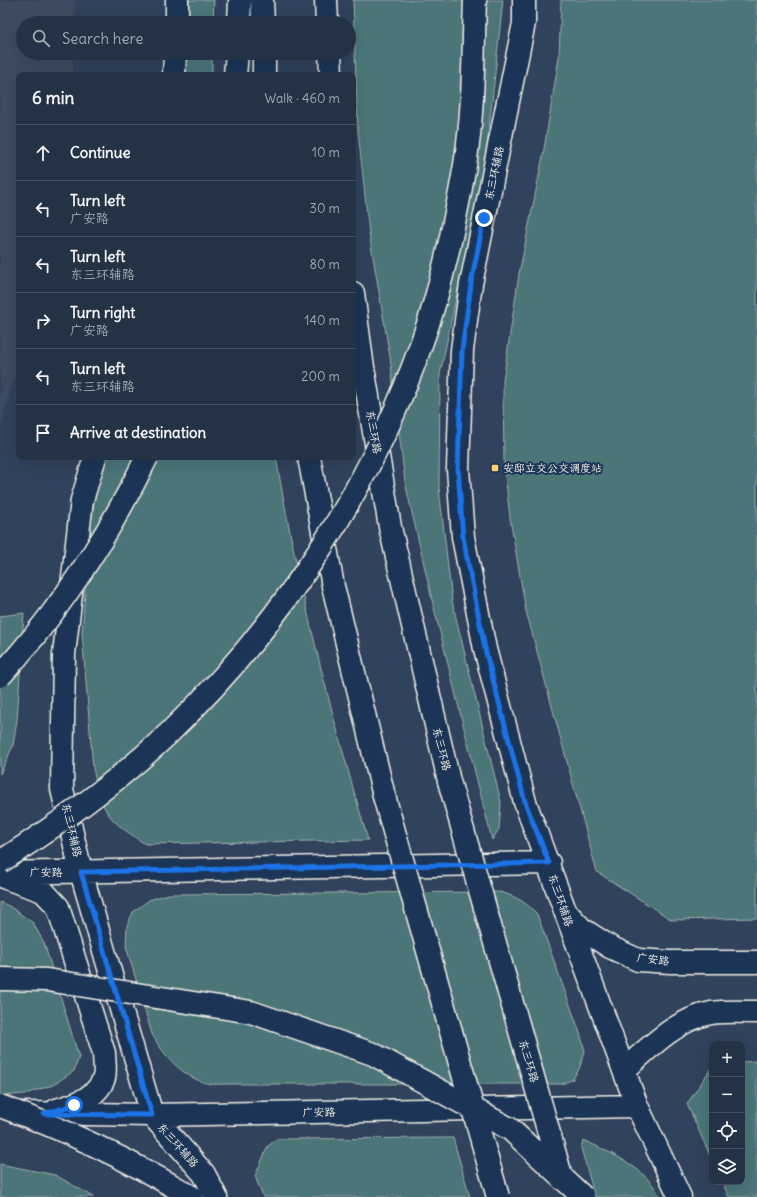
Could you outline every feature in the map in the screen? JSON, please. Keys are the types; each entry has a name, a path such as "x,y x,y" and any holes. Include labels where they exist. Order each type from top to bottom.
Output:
{"main road":[{"path":"177,0 177,16"},
{"path":"239,16 240,0"},
{"path":"262,0 263,16"},
{"path":"326,0 327,16"},
{"path":"0,862 37,838 115,779 168,734 212,689 268,622 304,572 337,523 373,460 403,393 425,335 453,223 465,163 470,112 475,0"},
{"name":"东三环辅路","path":"524,0 524,23 471,284 462,350 458,469 463,537 485,649 525,802 549,863 565,911 637,1106 680,1197"},
{"path":"174,72 175,60"},
{"path":"235,72 236,60"},
{"path":"264,60 264,72"},
{"path":"330,60 331,72"},
{"name":"东三环路","path":"356,316 362,361 390,527 449,781 568,1197"},
{"name":"东三环辅路","path":"94,460 82,500 64,654 62,789 81,872 152,1115 204,1174 216,1197"},
{"path":"0,676 49,618 79,576 122,506 145,460"},
{"path":"310,460 333,586 384,796 498,1197"},
{"name":"广安路","path":"0,873 549,863"},
{"path":"0,876 43,891 58,907 104,1053 104,1077 96,1092 74,1105 44,1114"},
{"name":"广安路","path":"565,911 582,929 610,947 638,960 670,962 757,962"},
{"path":"0,980 47,980 251,1012 373,1054 510,1129 583,1197"},
{"path":"624,1070 657,1041 689,1020 710,1013 757,1012"},
{"path":"0,1106 56,1127 107,1150 155,1175 192,1197"},
{"name":"广安路","path":"0,1113 152,1115 637,1106"}],"shaded area":[{"path":"0,0 75,0 74,16 16,16 16,60 73,60 73,72 16,72 16,369 0,430"}],"green space":[{"path":"181,0 214,0 213,16 181,16"},
{"path":"353,0 503,0 486,156 440,374 439,488 452,601 501,802 499,829 492,840 433,604 405,482 390,357 369,233 358,131 355,60 356,16 354,16"},
{"path":"561,0 757,0 757,918 672,920 597,872 526,611 510,518 504,464 503,381 519,274 542,161 559,58"},
{"path":"180,60 212,60 212,72 179,72"},
{"path":"101,460 277,460 294,554 316,650 368,840 145,844 110,817 100,796 93,768 82,633 89,537 90,497"},
{"path":"24,613 17,720 13,746 0,774 0,616"},
{"path":"500,892 511,895 520,900 537,914 580,1033 585,1051 579,1069 573,1079 562,1084 206,1083 189,1076 174,1064 162,1050 152,1034 126,946 127,926 133,912 149,900 169,894"},
{"path":"0,902 9,906 33,923 44,943 79,1057 74,1071 53,1085 25,1094 0,1096"},
{"path":"757,1061 757,1197 729,1197 723,1185 745,1185 745,1062"},
{"path":"709,1071 709,1153 687,1104"},
{"path":"453,1138 470,1197 263,1197 255,1176 268,1146 277,1139"},
{"path":"583,1140 605,1150 637,1169 654,1186 660,1197 595,1197 581,1148"},
{"path":"0,1164 55,1175 94,1197 0,1197"}],"place":[{"name":"安邸立交公交调度站","path":"495,468"}],"route":[{"path":"74,1105 44,1114 152,1115 81,872 549,863 525,802 485,649 463,537 458,469 458,428 462,350 471,284 484,218"}]}
